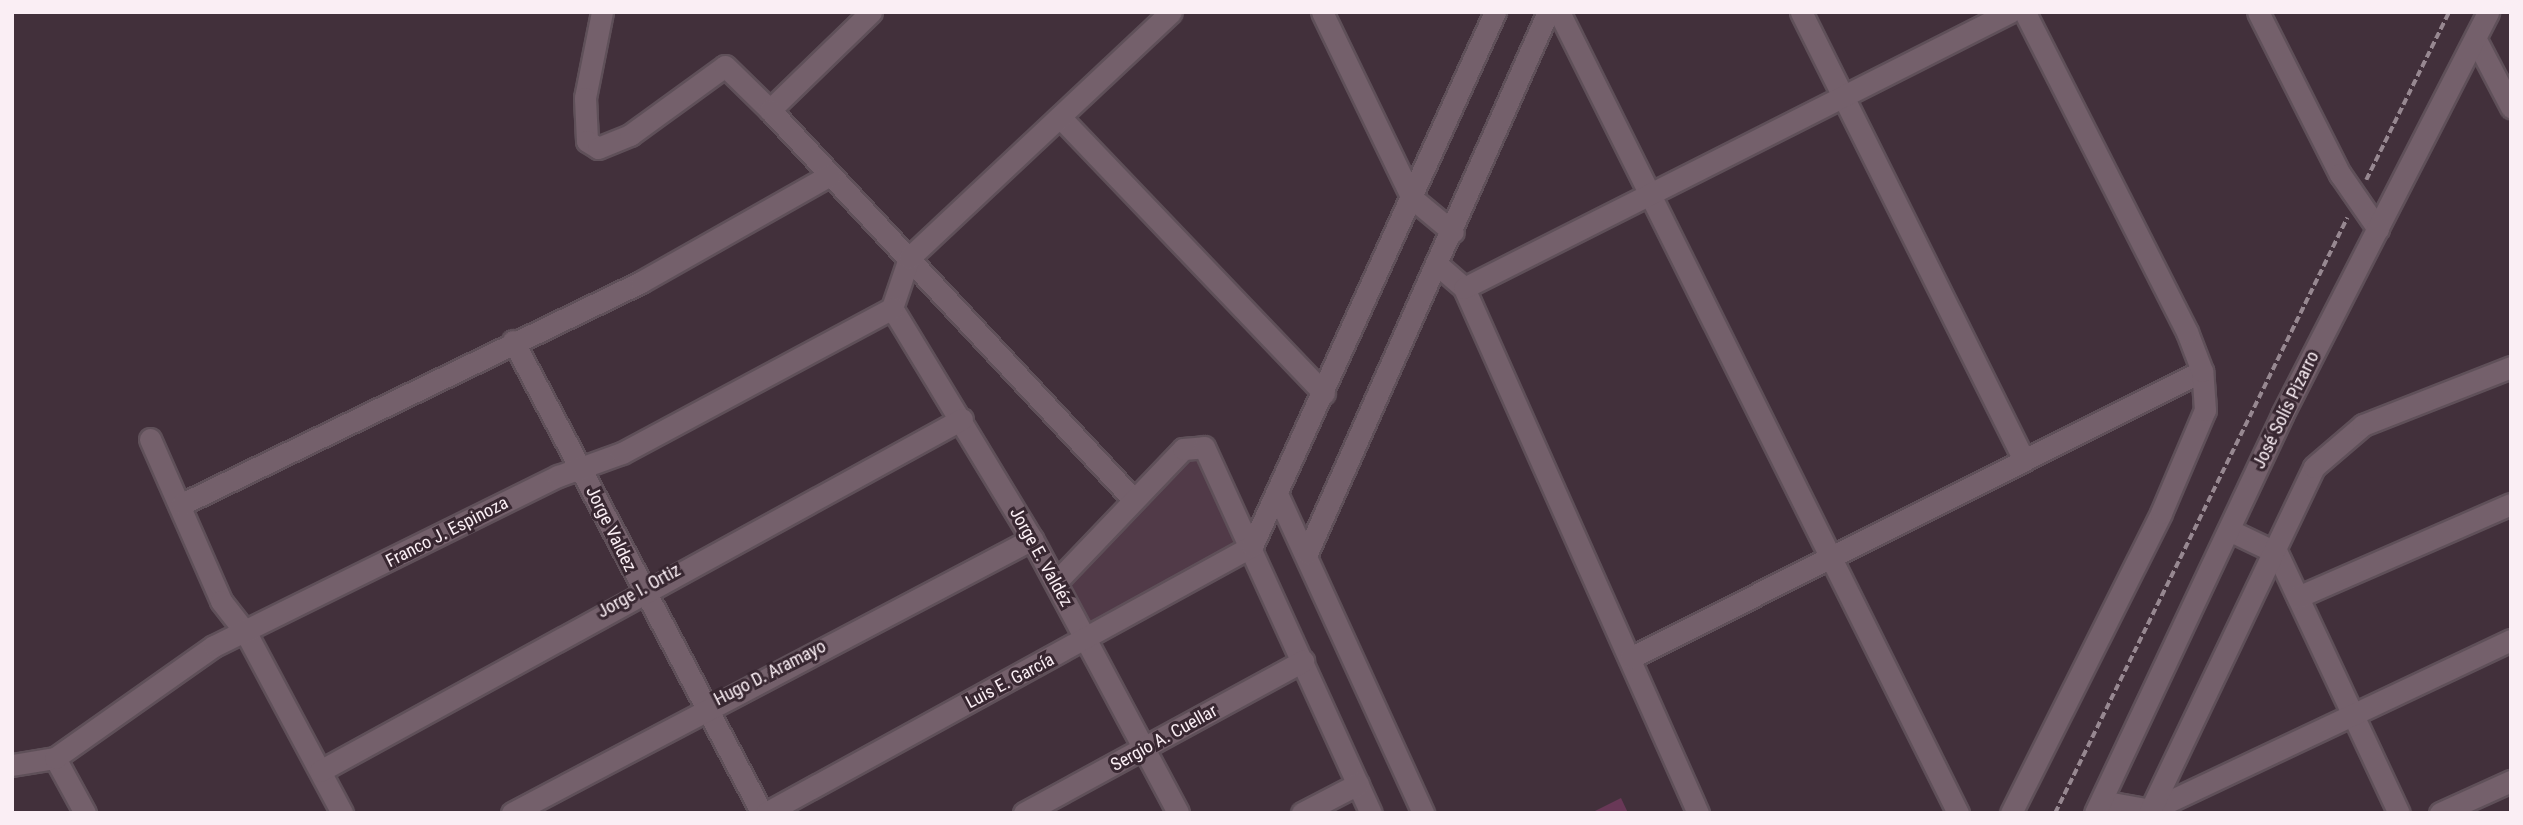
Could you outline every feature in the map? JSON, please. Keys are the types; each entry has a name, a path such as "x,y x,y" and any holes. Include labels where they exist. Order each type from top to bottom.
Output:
{"street":[{"path":"602,12 585,84 587,141 598,148 630,135 725,66 770,110 1133,499"},
{"path":"770,110 871,12"},
{"path":"892,308 909,258 1171,12"},
{"path":"1322,12 1412,198 1453,232"},
{"path":"1252,546 1278,496 1495,12"},
{"path":"1307,553 1439,266 1548,12"},
{"path":"1559,12 1833,556 1958,813"},
{"path":"1801,12 2024,460"},
{"path":"1464,288 2010,12"},
{"path":"2011,813 2161,513 2205,410 2202,371 2025,12"},
{"path":"2258,12 2357,198 2378,229"},
{"name":"José Solís Pizarro","path":"2098,807 2229,530 2488,12"},
{"path":"2476,40 2511,107"},
{"path":"1060,117 1324,393"},
{"path":"182,504 513,341 641,282 830,175"},
{"path":"1439,266 1464,288 1698,813"},
{"name":"Jorge E. Valdéz","path":"892,308 962,419 1032,539 1088,639 1178,813"},
{"name":"Franco J. Espinoza","path":"12,765 55,758 214,646 246,633 581,467 622,453 892,308"},
{"name":"Jorge Valdez","path":"513,341 581,467 703,708 764,813"},
{"path":"2150,811 2277,553 2314,467 2334,444 2363,425 2511,367"},
{"path":"1630,657 2202,371"},
{"name":"Jorge I. Ortiz","path":"320,771 641,589 962,419"},
{"path":"150,439 182,504 183,522 221,601 246,633 342,813"},
{"path":"1056,582 1182,449 1204,447 1252,546 1371,813"},
{"path":"1278,496 1307,553 1423,813"},
{"path":"2298,597 2511,504"},
{"path":"2229,530 2277,553 2399,813"},
{"name":"Hugo D. Aramayo","path":"512,813 703,708 1032,539"},
{"name":"Luis E. García","path":"764,813 1088,639 1252,546"},
{"path":"2098,807 2150,811 2352,712 2511,640"},
{"name":"Sergio A. Cuellar","path":"1024,813 1303,661"},
{"path":"55,758 85,813"},
{"path":"2440,813 2511,781"},
{"path":"1302,813 1358,784"}],"path":[{"path":"2055,813 2449,12"}],"shaded area":[{"path":"1194,446 1250,546 1088,638 1057,582"},
{"path":"1621,798 1628,813 1591,813"}]}
